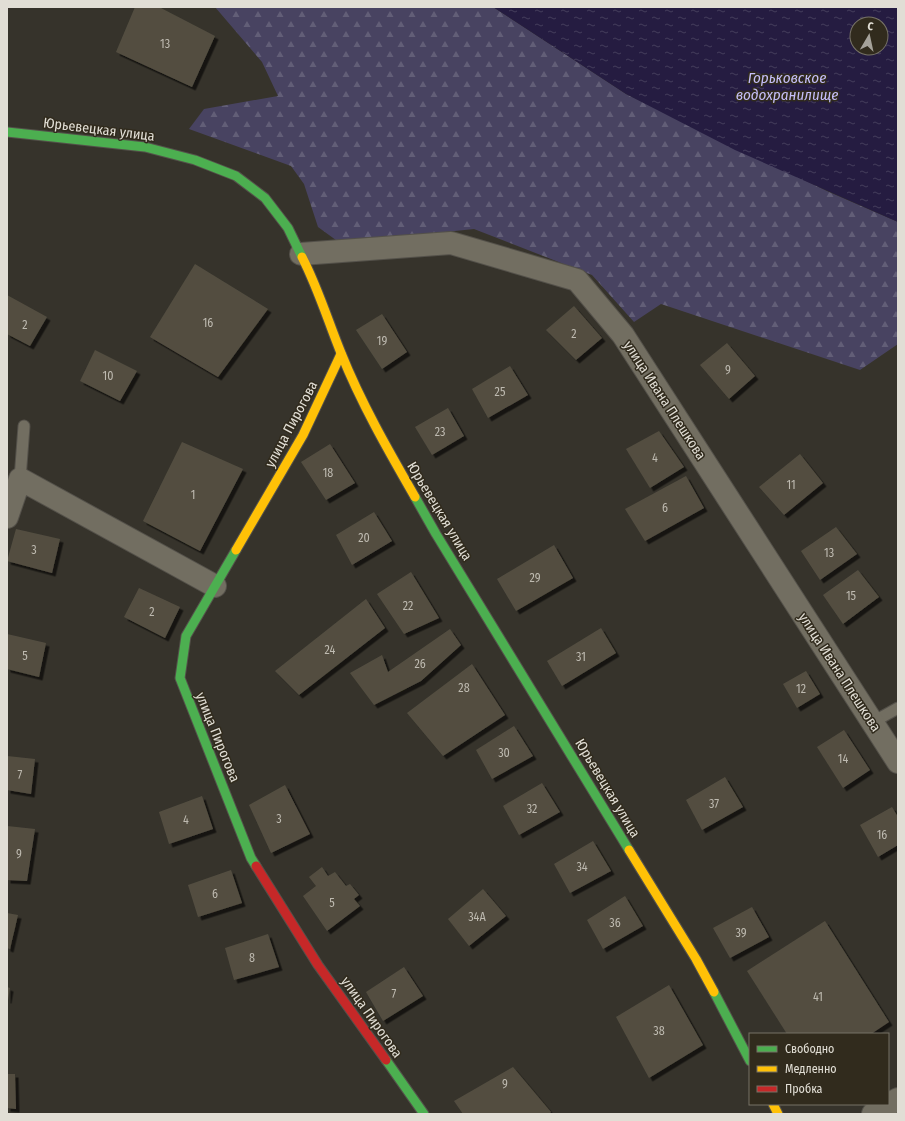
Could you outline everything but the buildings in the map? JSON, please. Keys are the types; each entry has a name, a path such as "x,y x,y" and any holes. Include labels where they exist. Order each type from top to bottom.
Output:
{"main road":[{"name":"Юрьевецкая улица","path":"7,132 145,147 195,160 236,176 265,198 288,228 310,272 341,354 379,435 436,534 696,959 749,1059"},
{"name":"улица Пирогова","path":"341,354 303,435 186,636 180,678 252,858 318,965 424,1114"},
{"path":"774,1105 778,1114"}],"street":[{"name":"улица Ивана Плешкова","path":"301,254 451,243 577,280 623,335 898,762"},
{"path":"7,517 20,479 215,586"},
{"path":"889,1104 898,1099"},
{"path":"873,1114 888,1105"}],"lane":[{"path":"20,479 24,426"},
{"path":"873,722 898,708"}],"green space":[{"path":"215,7 493,7 626,94 829,192 898,222 898,344 860,370 661,304 634,322 592,275 474,229 340,243 318,227 304,184 291,166 189,129 204,109 278,96 262,62"}],"water":[{"name":"Горьковское водохранилище","path":"493,7 898,7 898,222 735,150 626,94"}],"traffic: fast":[{"path":"7,132 145,147 195,160 236,176 265,198 288,228 302,257"},
{"path":"415,497 436,534 629,850"},
{"path":"236,550 186,636 180,678 251,858 256,866"},
{"path":"714,992 749,1059"},
{"path":"386,1060 424,1114"}],"traffic: slow":[{"path":"302,257 357,390 415,497"},
{"path":"236,550 303,435 341,354"},
{"path":"629,850 696,959 714,992"},
{"path":"774,1105 778,1114"}],"traffic: jam":[{"path":"256,866 318,965 386,1060"}]}
